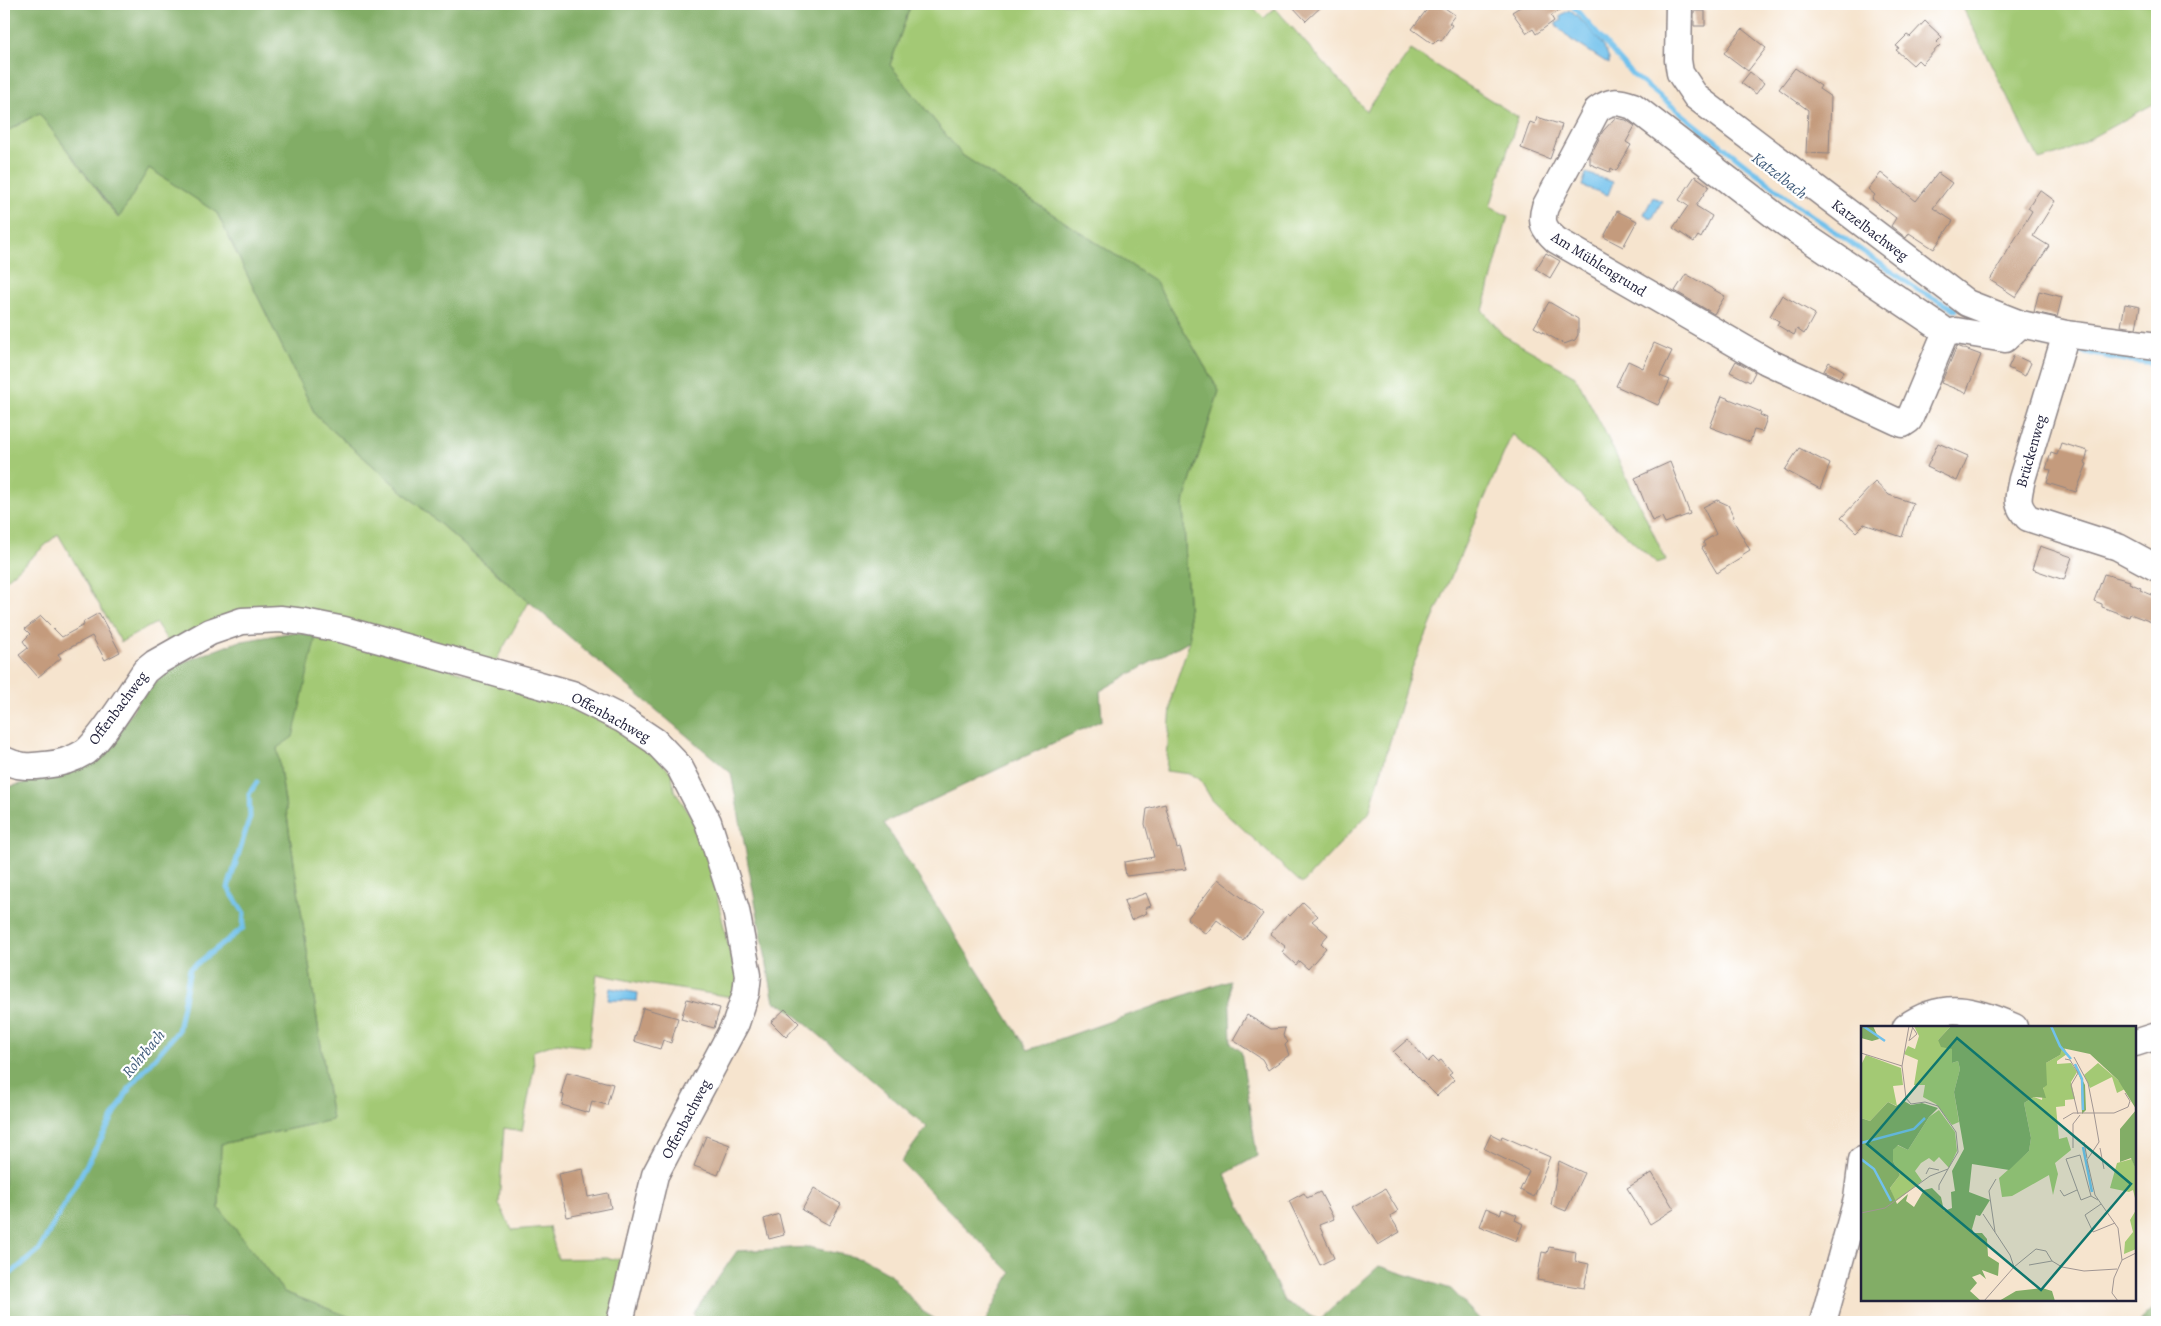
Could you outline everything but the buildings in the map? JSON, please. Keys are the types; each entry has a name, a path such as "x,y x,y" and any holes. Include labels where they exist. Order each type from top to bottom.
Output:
{"street":[{"name":"Katzelbachweg","path":"1679,4 1679,67 1685,82 1696,97 1967,304 2021,324 2066,334 2157,346"},
{"name":"Am Mühlengrund","path":"1607,102 1620,102 1634,106 1778,218 1941,328 1945,334 1909,420 1903,424 1766,361 1662,303 1556,240 1544,229 1541,218 1545,207 1597,110 1607,102"},
{"path":"1945,334 1956,331 2005,339 2021,324"},
{"name":"Brückenweg","path":"2066,334 2022,479 2018,500 2020,509 2028,518 2118,547 2157,568"},
{"name":"Offenbachweg","path":"4,760 16,766 29,767 60,764 70,760 86,751 97,739 145,672 155,663 210,632 242,621 280,619 344,630 572,694 622,719 655,741 679,766 708,822 736,910 748,975 742,1010 702,1090 655,1176 620,1322"},
{"path":"1907,1026 1919,1018 1956,1008 1981,1013 2012,1026"},
{"path":"2136,1043 2157,1036"},
{"path":"1823,1322 1856,1200 1861,1167"}],"green space":[{"path":"4,4 911,4 890,65 962,155 1155,281 1219,391 1183,504 1190,640 1100,691 1102,720 884,823 1028,1050 1229,980 1231,1044 1241,1051 1257,1156 1225,1174 1284,1301 1319,1320 1379,1266 1451,1289 1482,1322 985,1322 1011,1273 901,1162 927,1127 786,1007 774,1002 731,773 572,639 316,416 217,213 149,168 119,218 39,113 4,133"},
{"path":"911,4 1250,4 1264,18 1275,8 1366,111 1411,50 1518,117 1490,207 1508,216 1483,311 1503,335 1575,376 1603,428 1666,560 1657,563 1512,434 1410,673 1369,813 1302,884 1212,800 1200,780 1190,774 1166,771 1172,694 1190,640 1183,504 1219,391 1155,281 962,155 890,65"},
{"path":"1961,4 2157,4 2157,102 2065,152 2039,160"},
{"path":"39,113 118,218 149,168 217,213 316,416 529,602 493,666 328,618 169,643 156,623 121,642 58,534 4,582 4,133"},
{"path":"322,629 615,720 672,773 674,790 698,827 710,864 729,950 737,969 739,998 646,984 597,974 589,1047 557,1043 533,1051 534,1068 522,1131 504,1128 499,1204 512,1230 549,1227 558,1259 607,1258 627,1260 612,1322 363,1322 284,1292 219,1208 221,1144 332,1120 277,748 316,636"},
{"path":"294,632 316,636 293,737 277,748 332,1120 221,1144 219,1208 284,1292 363,1322 4,1322 4,788 74,771 120,732 145,689 181,663 237,642"},
{"path":"809,1247 863,1259 890,1274 922,1311 940,1322 695,1322 693,1314 737,1251"},
{"path":"2157,1305 2157,1322 2139,1322"}],"water":[{"path":"1569,10 1588,27 1601,43 1609,58 1609,64 1570,39 1555,24 1562,20 1560,16"},
{"path":"1586,173 1613,182 1608,195 1582,186"},
{"path":"1653,197 1662,201 1652,219 1644,214"},
{"path":"610,988 638,993 637,1001 608,1000"}],"waterway":[{"name":"Katzelbach","path":"1571,4 1633,75 1794,203 1918,290 1956,310"},
{"name":"Katzelbach","path":"2025,338 2052,346"},
{"name":"Katzelbach","path":"2075,350 2124,360 2157,363"},
{"name":"Rohrbach","path":"4,1279 39,1250 130,1087 178,1031 190,969 243,928 244,913 228,888 250,817 249,794 257,782"}]}
